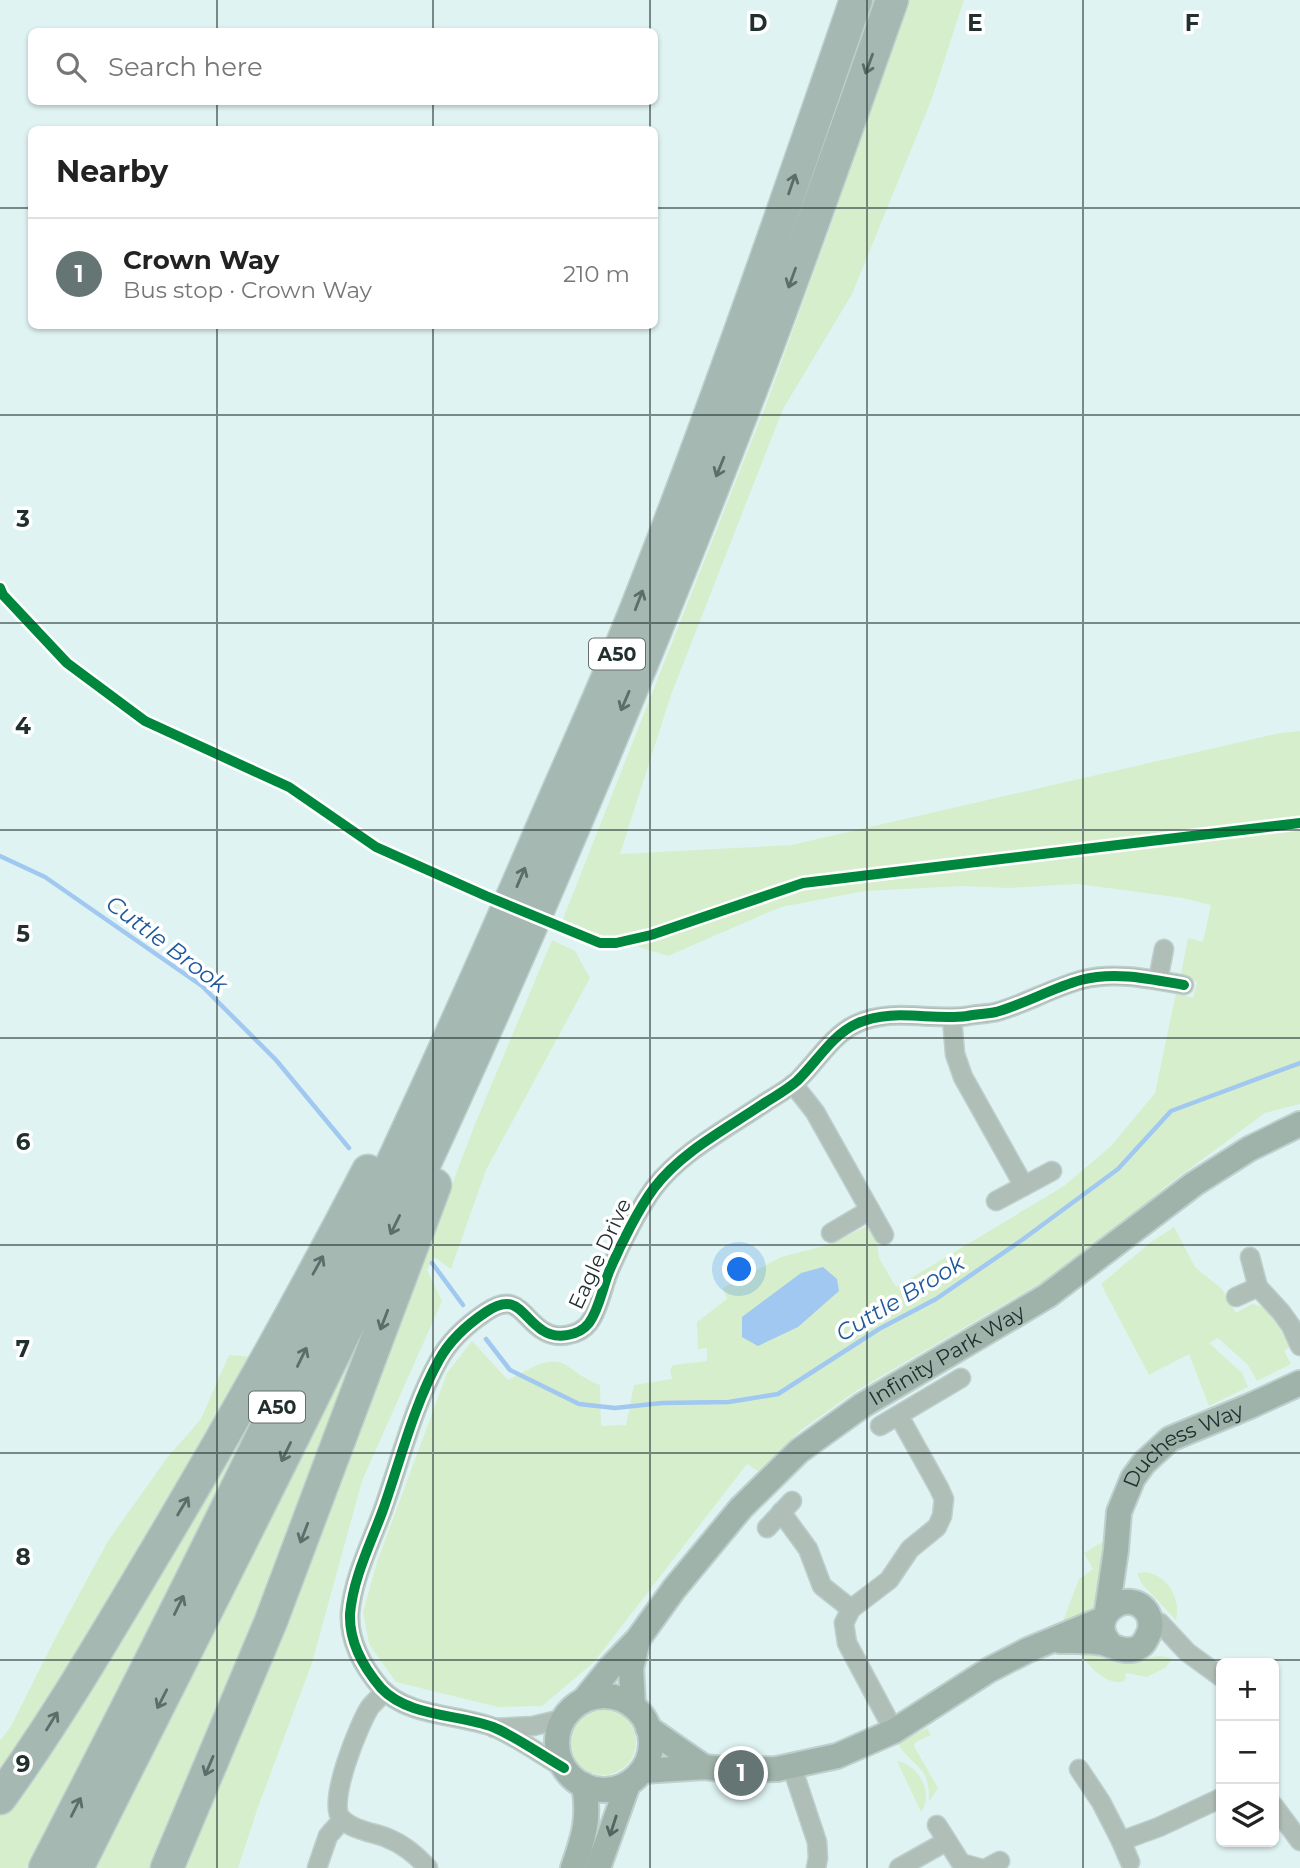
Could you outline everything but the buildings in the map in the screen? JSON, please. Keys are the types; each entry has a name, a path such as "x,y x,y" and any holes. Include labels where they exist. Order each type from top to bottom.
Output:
{"highway":[{"name":"A50","path":"45,1868 323,1313 494,940 640,598 729,364 856,0"},
{"name":"A50","path":"77,1868 312,1399 411,1194 508,979 659,619 740,416 892,0"},
{"path":"0,1798 104,1639 214,1452 352,1201 437,1039 494,940"},
{"path":"167,1868 271,1621 460,1118 508,979"}],"street":[{"path":"1158,980 1164,949"},
{"name":"Eagle Drive","path":"564,1768 494,1728 402,1703 385,1692 369,1672 353,1639 350,1615 356,1584 416,1411 440,1357 462,1330 499,1306 510,1304 519,1308 540,1329 550,1334 574,1334 587,1326 611,1266 652,1191 670,1169 692,1151 793,1084 844,1031 857,1024 873,1018 905,1013 952,1018 997,1012 1082,979 1120,975 1185,985"},
{"path":"952,1018 953,1047 963,1077 1024,1186"},
{"path":"793,1084 815,1112 884,1235"},
{"name":"Infinity Park Way","path":"584,1700 638,1639 674,1589 741,1508 799,1451 863,1405 1047,1296 1212,1172 1300,1124"},
{"path":"996,1201 1052,1171"},
{"path":"831,1233 870,1210"},
{"path":"1250,1257 1258,1287 1286,1319 1300,1346"},
{"path":"1237,1297 1258,1287"},
{"path":"880,1426 961,1378"},
{"name":"Duchess Way","path":"1105,1615 1118,1520 1133,1478 1170,1439 1300,1383"},
{"path":"894,1731 847,1643 844,1623 851,1609 889,1580 910,1549 930,1535 943,1516 944,1499 899,1416"},
{"path":"767,1528 786,1507 808,1549 822,1586 851,1609"},
{"name":"Duchess Way","path":"1116,1550 1141,1610"},
{"path":"598,1868 635,1777 650,1751 648,1728 642,1716 632,1706 611,1697 584,1700 562,1719 557,1738 557,1753 564,1768 584,1785 608,1790 635,1777 704,1767 749,1770 792,1767 837,1756 894,1731 989,1670 1105,1615 1117,1604 1141,1610 1164,1626 1187,1652 1216,1673"},
{"path":"1141,1610 1149,1633 1143,1644"},
{"path":"1105,1615 1103,1633 1112,1646"},
{"name":"Infinity Park Way","path":"632,1706 631,1668 638,1639"},
{"path":"1053,1641 1079,1641 1129,1650 1154,1642 1187,1652"},
{"path":"385,1692 371,1705 362,1721 336,1802 342,1819 356,1828 386,1837 413,1851 428,1868"},
{"name":"Eagle Drive","path":"494,1728 533,1726 562,1719"},
{"path":"648,1728 704,1767"},
{"path":"792,1767 817,1842 816,1868"},
{"path":"1079,1769 1101,1801 1130,1862"},
{"path":"573,1868 582,1844 588,1815 584,1785"},
{"path":"1121,1841 1216,1800"},
{"path":"1279,1813 1300,1841"},
{"path":"317,1868 328,1836 342,1819"},
{"path":"937,1825 961,1863 979,1868"},
{"path":"899,1868 947,1841"}],"green space":[{"path":"908,0 964,0 931,101 852,294 783,409 671,695 620,854 791,845 1280,733 1300,731 1300,1104 1265,1113 1165,1187 1087,1256 856,1391 801,1430 758,1471 747,1464 594,1662 542,1706 498,1707 396,1682 369,1644 363,1612 377,1562 447,1373 472,1341 508,1380 544,1363 559,1362 566,1365 600,1385 601,1426 626,1425 634,1385 672,1379 670,1370 673,1365 707,1361 707,1348 698,1349 697,1322 727,1299 723,1288 781,1257 831,1244 867,1226 877,1241 879,1258 896,1287 1064,1186 1111,1146 1155,1093 1176,993 1193,998 1197,982 1181,974 1188,938 1203,942 1211,905 1182,898 1078,884 865,891 781,907 668,956 590,932 563,919 767,402"},
{"path":"552,940 575,951 590,978 486,1170 451,1269 434,1257 427,1270 442,1301 362,1481 312,1663 238,1868 182,1868 332,1500 475,1124"},
{"path":"363,1196 174,1592 90,1743 26,1868 0,1868 0,1814 24,1781"},
{"path":"1174,1227 1195,1267 1222,1289 1236,1313 1252,1304 1266,1308 1291,1346 1284,1351 1291,1364 1257,1381 1248,1365 1218,1338 1209,1343 1242,1373 1248,1387 1209,1406 1189,1354 1149,1375 1101,1284 1151,1242"},
{"path":"392,1264 159,1868 92,1868"},
{"path":"229,1355 253,1357 137,1558 0,1776 0,1741 11,1726 108,1541 167,1458 201,1419"},
{"path":"1103,1542 1098,1604 1089,1613 1062,1624 1079,1579 1093,1569 1084,1553"},
{"path":"1146,1572 1161,1578 1171,1589 1177,1604 1176,1620 1142,1584 1137,1573"},
{"path":"1081,1654 1127,1662 1155,1656 1172,1659 1165,1668 1147,1677 1126,1673 1125,1681 1119,1682 1100,1675"},
{"path":"603,1709 616,1712 626,1719 633,1729 636,1742 633,1755 626,1765 616,1772 603,1775 590,1772 580,1765 573,1755 570,1742 573,1729 580,1719 590,1712"},
{"path":"927,1728 931,1735 916,1742 914,1746 938,1788 929,1802 927,1781 921,1769 898,1744"},
{"path":"897,1761 912,1768 922,1781 926,1797 921,1812"}],"water":[{"path":"823,1267 837,1279 839,1291 798,1327 758,1346 742,1337 742,1317 801,1273"}],"waterway":[{"name":"Cuttle Brook","path":"0,856 45,877 202,986 276,1060 349,1148"},
{"name":"Cuttle Brook","path":"486,1339 510,1370 579,1404 615,1408 662,1403 729,1402 778,1394 879,1329 936,1299 1022,1240 1118,1169 1171,1111 1300,1063"},
{"name":"Cuttle Brook","path":"432,1263 463,1305"}],"cycle path":[{"path":"0,588 3,595 67,663 145,721 289,787 376,847 600,943 616,943 651,935 803,883 1300,823"},
{"path":"564,1768 493,1727 419,1710 392,1697 368,1672 358,1654 352,1634 350,1614 359,1573 422,1395 448,1346 479,1317 496,1306 505,1304 518,1308 542,1330 554,1335 573,1334 585,1327 596,1310 608,1274 631,1226 648,1196 665,1175 706,1141 794,1084 839,1035 856,1024 883,1016 953,1017 996,1012 1070,983 1094,977 1132,977 1184,985"}],"place":[{"name":"Crown Way","path":"741,1773"}]}
